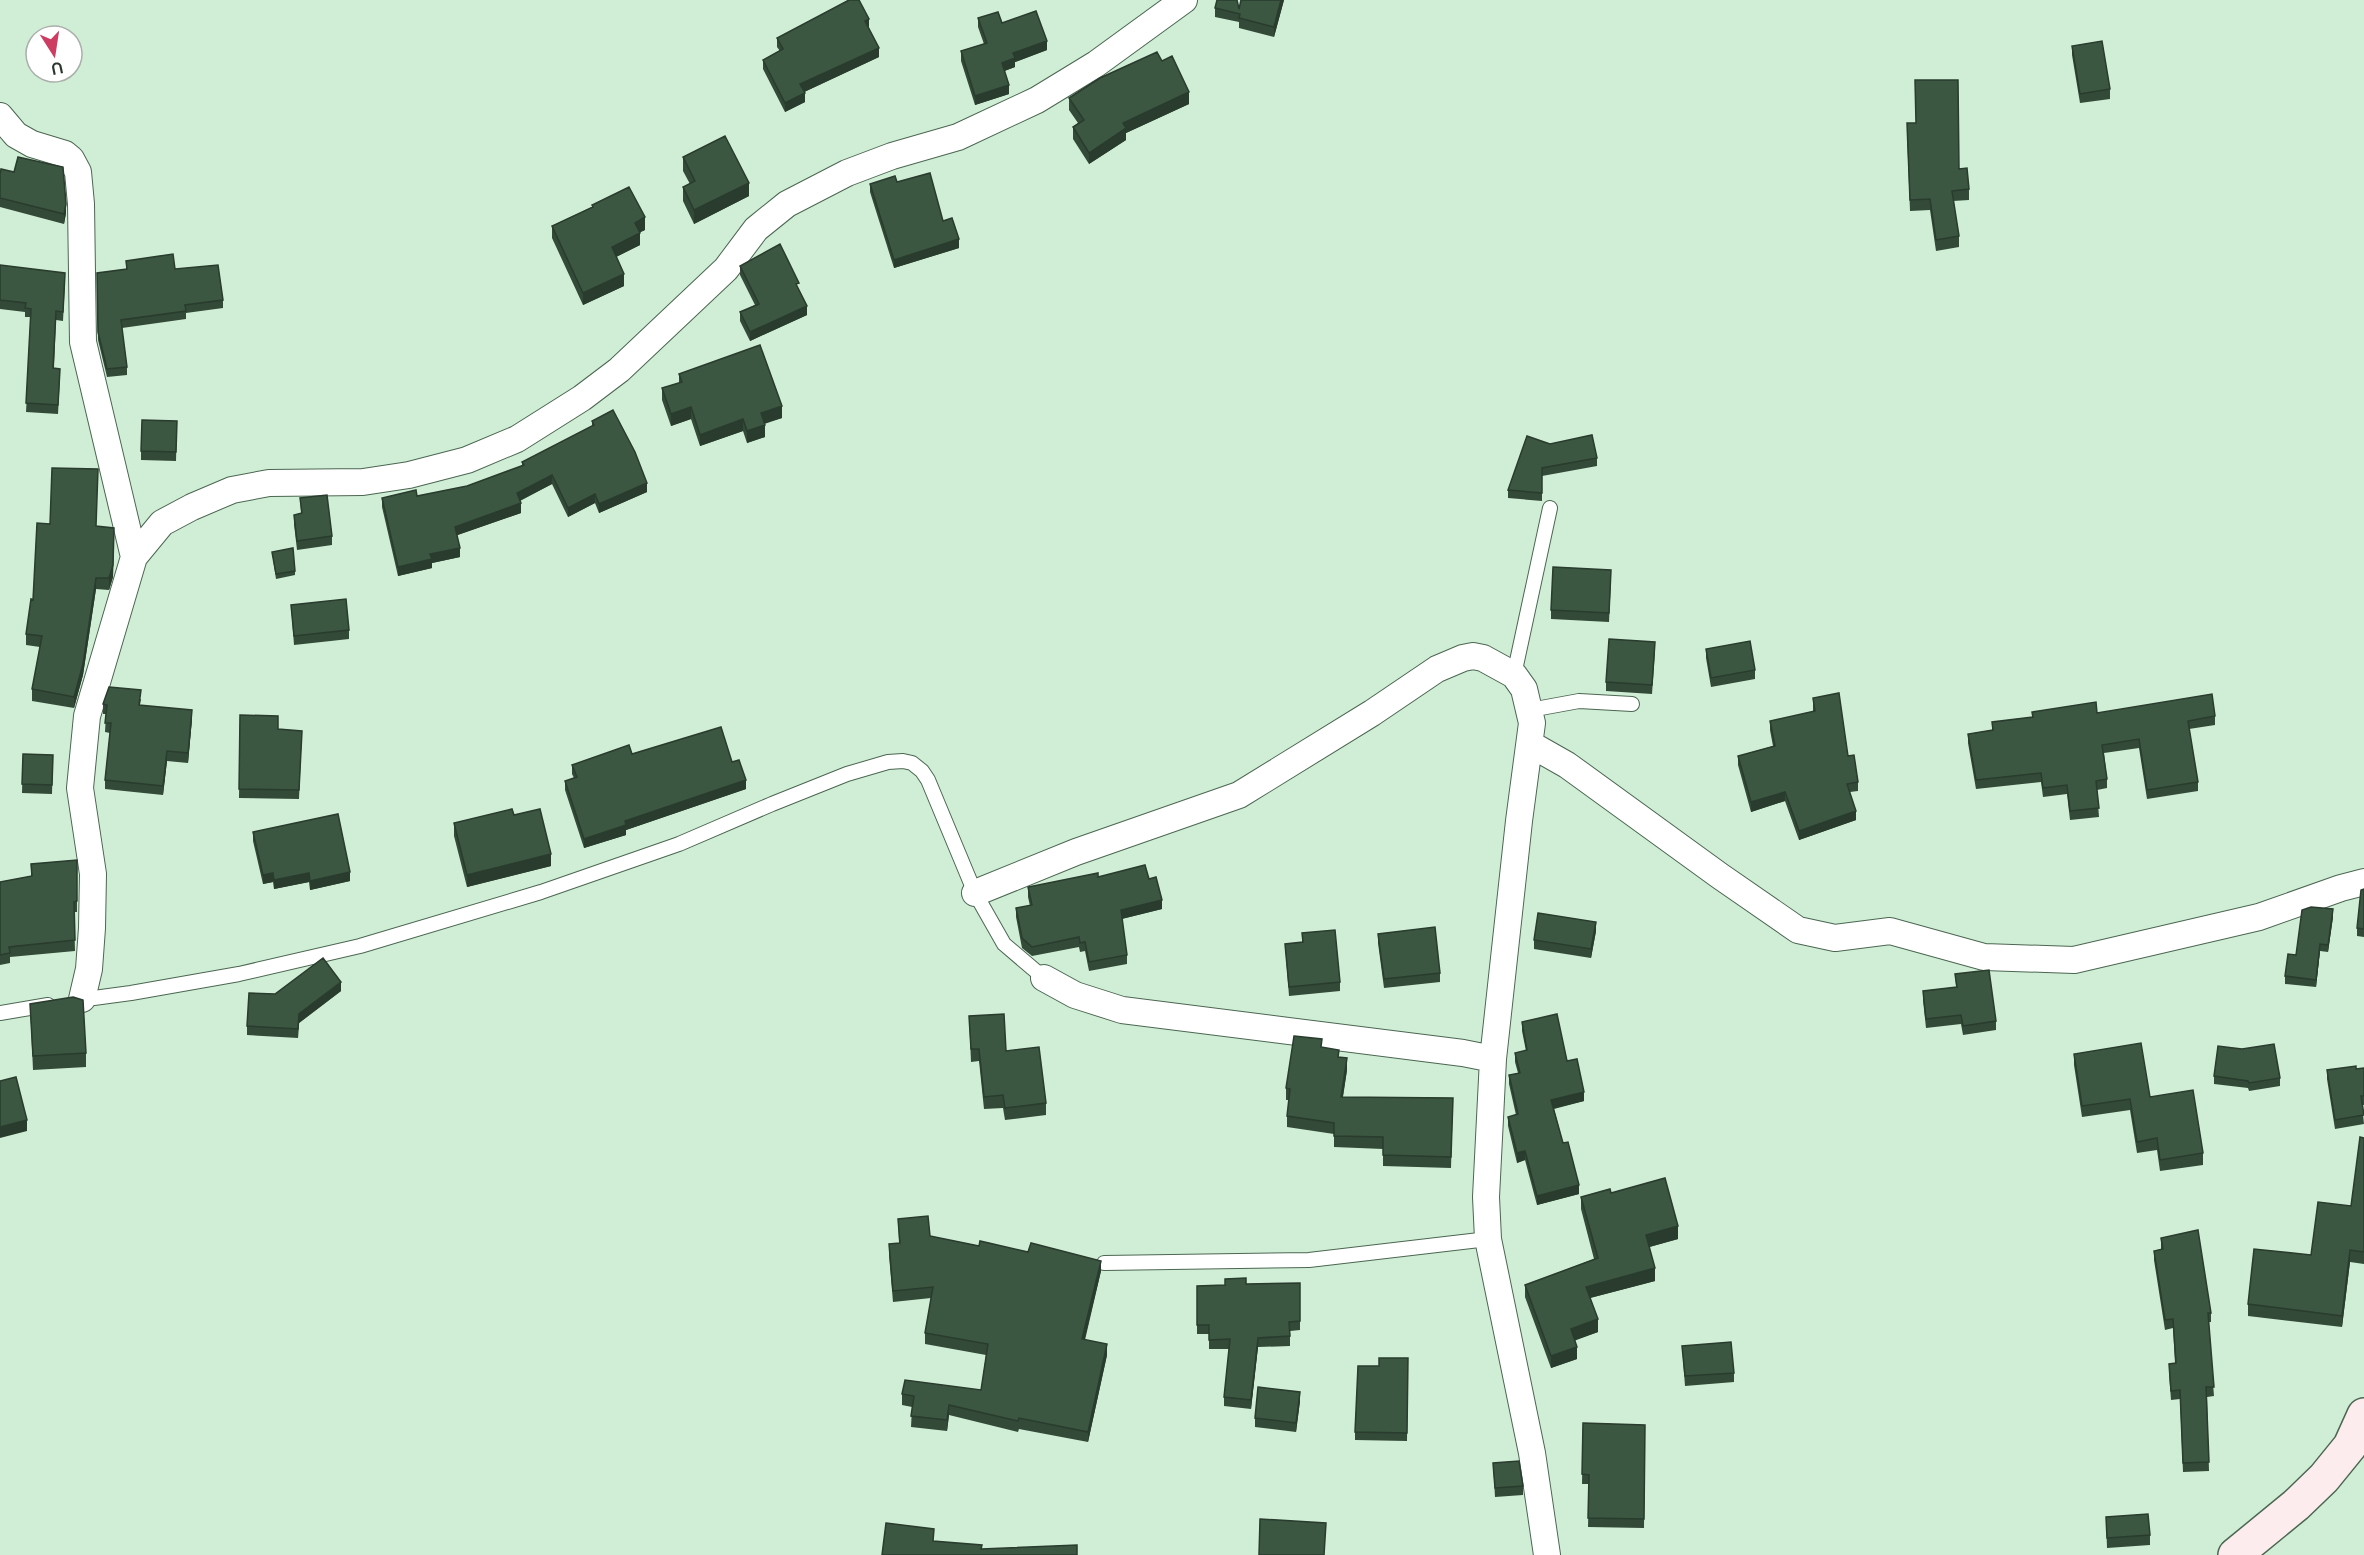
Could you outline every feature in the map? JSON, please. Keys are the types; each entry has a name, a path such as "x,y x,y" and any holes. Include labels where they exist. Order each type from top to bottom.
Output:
{"street":[{"path":"71,1001 89,969 92,928 93,874 80,788 87,716 134,557 162,523 232,490 269,483 363,482 409,475 467,460 517,439 582,398 619,370 726,269 756,229 787,204 847,173 892,156 958,137 1037,100 1096,64 1184,0"},
{"path":"0,116 16,135 32,144 65,154 71,159 78,172 81,204 83,342 134,557"},
{"path":"975,893 1076,852 1239,795 1372,713 1437,669 1463,658 1484,658 1514,675 1524,689 1530,710 1530,744 1519,821 1493,1059 1486,1197 1488,1239 1532,1453 1547,1555"},
{"path":"1530,744 1567,765 1798,930 1835,938 1890,931 1984,957 2074,960 2259,917 2364,882"},
{"path":"1044,978 1075,995 1122,1010 1463,1053 1493,1059"},
{"path":"2235,1555 2324,1478 2350,1446 2364,1415"}],"lane":[{"path":"1514,675 1550,508"},
{"path":"1530,710 1579,701 1632,704"},
{"path":"0,1013 240,974 360,946 541,892 679,844 847,774 888,762 903,761 912,763 928,780 975,893 1004,944 1044,978"},
{"path":"1104,1263 1309,1260 1488,1239"}],"building":[{"path":"849,0 859,0 869,19 865,21 879,48 800,84 805,93 785,103 763,60 783,49 777,38"},
{"path":"1217,0 1237,0 1239,9 1241,0 1281,0 1274,27 1239,18 1240,14 1215,8"},
{"path":"1036,11 1047,41 1013,53 1015,58 1002,63 1009,85 975,96 961,51 987,43 978,18 998,12 1002,23"},
{"path":"2102,41 2110,89 2080,94 2072,46"},
{"path":"1157,52 1162,61 1172,56 1189,92 1123,123 1126,128 1089,153 1073,127 1084,120 1069,98 1100,78"},
{"path":"1915,80 1958,80 1959,169 1967,168 1969,189 1952,191 1959,236 1936,240 1930,199 1910,200 1907,123 1916,123"},
{"path":"725,136 749,183 694,210 683,187 695,181 683,157"},
{"path":"18,157 63,167 66,204 64,214 0,198 1,169 14,172"},
{"path":"930,173 943,221 952,218 959,239 894,260 870,184 895,176 897,182"},
{"path":"629,187 645,217 635,223 640,233 612,247 624,274 583,293 552,226"},
{"path":"780,244 799,283 796,284 807,306 750,332 740,312 759,304 740,266"},
{"path":"173,254 175,269 218,265 223,300 185,305 186,311 121,320 127,367 107,369 98,332 97,273 127,269 126,261"},
{"path":"0,265 65,273 63,312 56,311 53,368 60,369 58,405 26,403 31,309 25,308 26,303 0,300"},
{"path":"760,345 782,406 761,413 765,425 747,431 743,419 700,435 691,407 671,414 662,388 682,382 679,374"},
{"path":"613,410 635,452 647,483 599,504 595,494 568,508 552,475 517,493 521,503 455,527 460,548 430,554 432,559 398,567 382,498 416,490 417,496 467,486 524,465 522,462 594,425 592,421"},
{"path":"142,420 177,421 176,452 141,451"},
{"path":"1592,435 1597,458 1542,468 1542,493 1508,490 1527,436 1550,444"},
{"path":"52,468 98,469 96,526 114,528 113,565 109,578 96,578 83,664 74,697 32,689 42,636 26,634 31,599 33,600 37,523 50,524"},
{"path":"327,495 332,536 297,541 294,515 302,513 300,498"},
{"path":"293,548 295,571 276,574 272,552"},
{"path":"1553,567 1611,570 1609,613 1551,610"},
{"path":"346,599 349,630 294,636 291,605"},
{"path":"1609,639 1655,642 1652,685 1606,682"},
{"path":"1750,641 1755,670 1711,678 1706,649"},
{"path":"109,687 141,690 139,705 192,710 188,753 167,751 163,786 105,780 111,723 105,723 107,705 103,704"},
{"path":"1839,693 1848,756 1854,755 1858,782 1847,784 1856,811 1799,831 1785,792 1751,802 1738,756 1775,746 1770,721 1815,711 1813,698"},
{"path":"2212,694 2215,716 2188,721 2198,782 2147,790 2139,739 2102,745 2107,779 2096,781 2099,808 2070,811 2067,785 2043,788 2041,773 1976,780 1968,734 1993,730 1992,722 2033,717 2032,712 2096,702 2097,713"},
{"path":"240,715 278,716 278,729 302,731 299,790 239,789"},
{"path":"721,727 732,762 739,760 746,780 625,821 626,825 584,839 565,781 577,777 572,765 629,745 632,754"},
{"path":"23,754 53,755 52,785 22,784"},
{"path":"512,809 514,815 540,809 551,854 467,875 454,823"},
{"path":"338,814 350,872 310,881 309,873 274,880 273,873 263,875 253,832"},
{"path":"77,860 77,901 74,902 75,940 9,947 10,953 0,955 0,882 32,876 31,864"},
{"path":"1145,865 1149,879 1156,877 1162,900 1121,910 1127,955 1089,962 1085,942 1080,943 1079,937 1032,947 1022,938 1016,908 1032,905 1028,887 1098,873 1098,877"},
{"path":"2364,889 2364,929 2357,928 2361,890"},
{"path":"2311,907 2333,909 2328,945 2320,944 2316,980 2285,976 2288,954 2296,955 2302,910"},
{"path":"1538,913 1596,922 1591,949 1534,940"},
{"path":"1435,927 1440,973 1384,979 1378,934"},
{"path":"1335,930 1340,982 1289,987 1285,944 1303,942 1302,933"},
{"path":"323,958 341,982 299,1014 298,1029 247,1026 249,993 275,994"},
{"path":"1989,970 1996,1021 1963,1026 1961,1015 1926,1019 1923,991 1957,987 1955,974"},
{"path":"73,997 83,1000 86,1053 33,1056 30,1004"},
{"path":"1004,1014 1006,1051 1039,1047 1046,1103 1005,1108 1003,1095 984,1097 979,1049 971,1049 969,1016"},
{"path":"1557,1014 1567,1061 1577,1059 1584,1092 1551,1100 1563,1143 1568,1142 1579,1185 1537,1196 1525,1151 1517,1153 1508,1117 1518,1114 1509,1075 1520,1073 1515,1053 1527,1050 1522,1022"},
{"path":"1294,1036 1322,1039 1321,1047 1339,1050 1338,1057 1347,1058 1341,1097 1453,1098 1451,1157 1383,1155 1383,1137 1334,1136 1334,1123 1287,1116 1290,1089 1286,1088"},
{"path":"2141,1043 2150,1097 2193,1090 2203,1153 2160,1160 2157,1138 2137,1142 2130,1099 2082,1106 2074,1054"},
{"path":"2274,1044 2280,1078 2249,1083 2214,1076 2218,1046 2242,1049"},
{"path":"2356,1066 2356,1069 2364,1068 2364,1096 2361,1096 2364,1115 2335,1120 2327,1070"},
{"path":"16,1077 27,1120 0,1127 0,1081"},
{"path":"2360,1137 2364,1138 2364,1252 2350,1250 2342,1316 2248,1304 2254,1249 2311,1255 2318,1202 2351,1206"},
{"path":"1665,1178 1678,1226 1646,1235 1655,1268 1586,1287 1598,1319 1571,1329 1577,1347 1551,1356 1525,1285 1598,1258 1581,1197 1610,1189 1611,1193"},
{"path":"928,1216 930,1236 979,1246 980,1241 1028,1252 1031,1243 1101,1261 1082,1339 1107,1344 1088,1432 1019,1418 1018,1421 949,1405 947,1420 911,1416 914,1396 902,1394 905,1380 981,1390 988,1344 925,1333 933,1287 893,1291 889,1244 900,1243 898,1219"},
{"path":"2198,1230 2211,1313 2208,1313 2214,1387 2206,1387 2209,1462 2183,1463 2180,1390 2171,1391 2169,1364 2176,1363 2173,1319 2165,1320 2154,1251 2163,1249 2161,1238"},
{"path":"1246,1278 1246,1284 1300,1283 1300,1321 1289,1322 1290,1336 1258,1338 1251,1400 1224,1397 1230,1339 1209,1340 1209,1325 1197,1325 1197,1286 1225,1285 1225,1279"},
{"path":"1731,1342 1734,1373 1685,1376 1682,1346"},
{"path":"1379,1358 1408,1358 1407,1433 1355,1432 1358,1366 1379,1366"},
{"path":"1258,1387 1300,1392 1296,1423 1255,1418"},
{"path":"1583,1423 1645,1425 1644,1519 1588,1518 1589,1475 1582,1474"},
{"path":"1519,1461 1523,1486 1495,1488 1493,1463"},
{"path":"2148,1514 2150,1535 2107,1538 2106,1517"},
{"path":"1260,1519 1326,1523 1324,1555 1259,1555"},
{"path":"886,1523 934,1529 933,1541 982,1545 981,1549 1077,1545 1077,1555 882,1555"}]}
